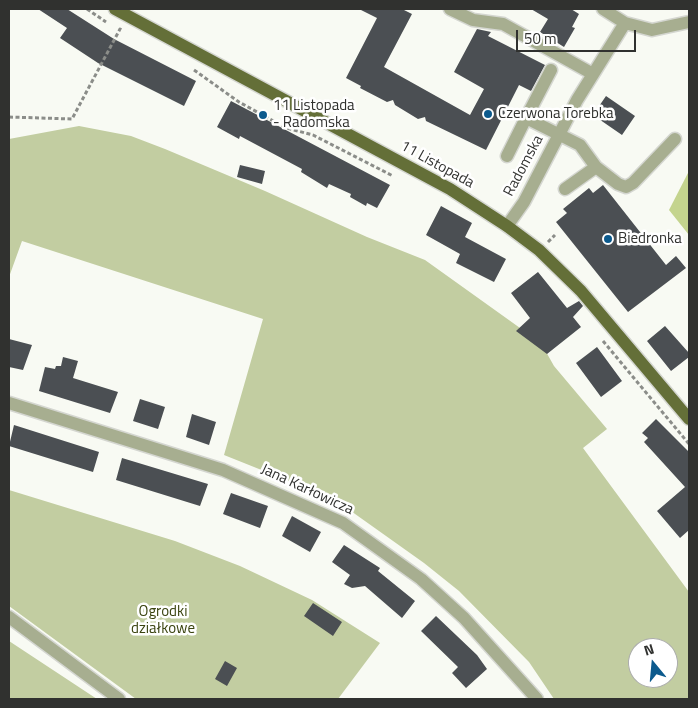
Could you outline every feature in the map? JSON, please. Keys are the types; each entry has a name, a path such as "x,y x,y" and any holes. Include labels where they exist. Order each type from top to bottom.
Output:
{"main road":[{"name":"11 Listopada","path":"115,9 160,35 442,185 508,226 538,250 581,291 689,419"}],"street":[{"path":"450,9 473,20 504,24 593,74"},
{"path":"603,9 625,23 652,30 689,22"},
{"name":"Radomska","path":"508,226 524,202 593,74 625,23"},
{"path":"507,156 551,70"},
{"path":"526,118 580,145 596,167 618,184 626,187 633,183 676,139"},
{"path":"565,189 596,167"},
{"name":"Jana Karłowicza","path":"9,402 223,470 344,523 421,579 464,618 538,699"},
{"path":"9,617 119,699"}],"path":[{"path":"9,117 72,119 120,29 129,34"},
{"path":"188,66 239,102 286,128 313,135 398,179"},
{"path":"602,340 689,444"}],"green space":[{"path":"79,126 131,136 165,149 367,237 425,260 541,343 554,366 607,429 583,448 689,592 689,699 554,699 529,662 459,591 424,563 334,499 224,455 263,319 22,241 9,277 9,139"},
{"path":"689,171 689,235 669,210"},
{"name":"Ogrodki działkowe","path":"9,490 175,541 240,566 312,600 380,643 338,699 136,699 9,606"},
{"path":"9,641 97,699 9,699"}],"building":[{"path":"38,9 67,9 114,39 196,81 184,106 98,63 60,38 67,28"},
{"path":"359,9 402,9 412,14 384,67 470,115 484,89 454,72 477,29 491,32 488,36 545,65 531,91 519,85 486,150 426,121 425,117 418,119 395,105 393,100 387,102 360,88 361,86 346,78 377,18"},
{"path":"531,9 571,9 579,14 572,27 575,28 564,47 540,32 548,19"},
{"path":"606,96 635,116 622,135 593,115"},
{"path":"231,101 390,185 377,208 367,203 366,206 350,197 351,194 329,184 327,188 301,172 302,169 240,136 239,139 217,127"},
{"path":"240,165 265,171 262,184 237,177"},
{"name":"Biedronka","path":"603,185 666,265 676,256 686,268 628,312 556,222 567,213 563,209 589,188 593,193"},
{"path":"441,206 472,223 465,237 506,259 494,282 456,263 460,254 426,235"},
{"path":"538,272 567,308 579,301 583,306 573,317 581,327 547,354 516,331 530,318 511,293"},
{"path":"665,326 689,353 689,357 671,371 647,341"},
{"path":"9,339 32,345 23,370 9,367"},
{"path":"597,347 622,381 601,397 576,363"},
{"path":"63,357 78,361 73,378 118,392 110,413 39,391 45,367 55,369 56,366 61,366"},
{"path":"140,399 165,407 158,429 133,421"},
{"path":"192,414 216,422 209,445 186,437"},
{"path":"656,419 689,452 689,530 680,538 657,511 685,487 644,442 648,438 642,433"},
{"path":"14,425 99,452 93,472 9,446"},
{"path":"122,458 208,484 200,506 116,480"},
{"path":"231,493 268,506 260,528 223,514"},
{"path":"292,516 321,532 310,552 282,536"},
{"path":"344,545 380,568 378,571 415,601 402,618 365,586 352,588 344,584 350,575 332,562"},
{"path":"313,603 342,622 333,636 304,616"},
{"path":"436,616 477,655 487,669 466,688 452,673 458,667 421,631"},
{"path":"225,661 237,668 227,686 215,679"}],"place":[{"name":"Czerwona Torebka","path":"488,114"},
{"name":"11 Listopada - Radomska","path":"263,115"},
{"name":"Biedronka","path":"608,239"}]}
